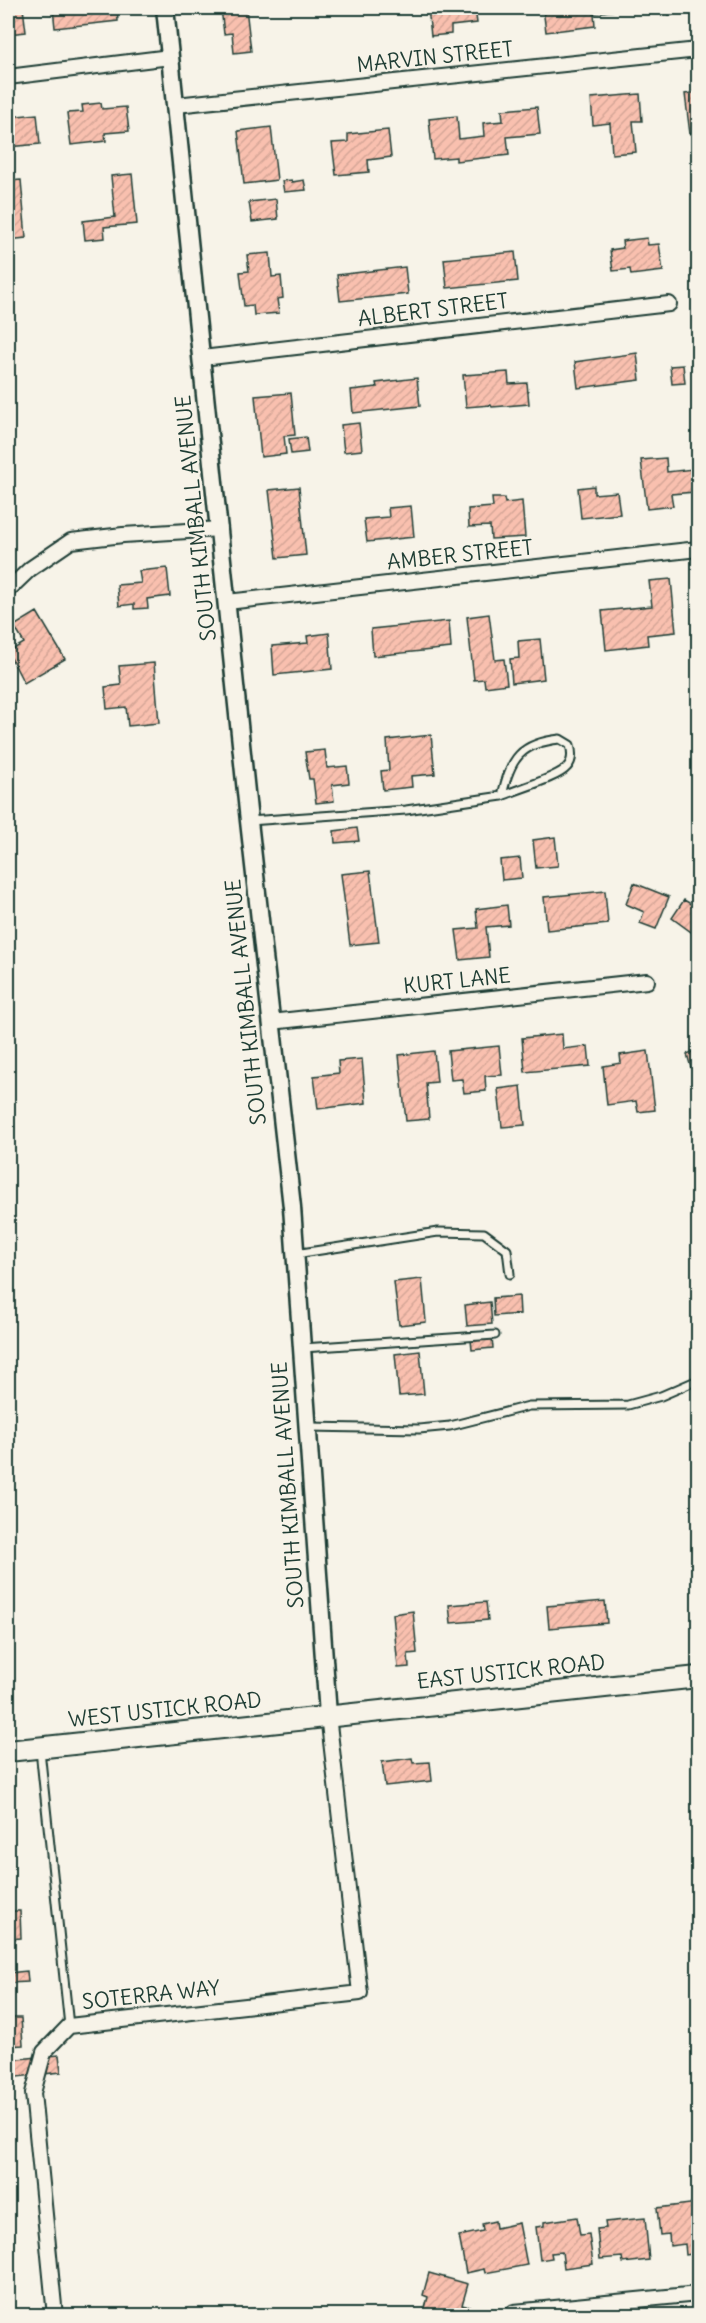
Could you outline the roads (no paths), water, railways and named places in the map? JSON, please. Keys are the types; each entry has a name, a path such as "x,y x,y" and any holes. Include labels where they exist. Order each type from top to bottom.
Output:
{"main road":[{"name":"EAST USTICK ROAD","path":"328,1715 699,1677"},
{"name":"WEST USTICK ROAD","path":"8,1751 328,1715"}],"street":[{"name":"SOUTH KIMBALL AVENUE","path":"165,8 249,821 292,1206 328,1715 360,1993"},
{"name":"MARVIN STREET","path":"176,105 699,50"},
{"path":"8,77 170,57"},
{"name":"ALBERT STREET","path":"202,358 669,304"},
{"path":"8,590 30,569 71,541 123,535 220,529"},
{"name":"AMBER STREET","path":"226,602 699,549"},
{"name":"KURT LANE","path":"271,1022 647,981"},
{"name":"SOTERRA WAY","path":"55,2316 33,2093 44,2052 69,2026 360,1993"},
{"path":"514,2314 699,2294"}],"lane":[{"path":"249,821 406,810 502,796 553,777 568,767 572,754 570,745 560,739 541,741 522,750 506,776 502,796"},
{"path":"295,1254 438,1232 484,1233 507,1250 510,1274"},
{"path":"301,1348 495,1335"},
{"path":"307,1427 419,1430 450,1426 529,1406 628,1404 661,1396 699,1380"},
{"path":"40,1748 69,2026"}]}
